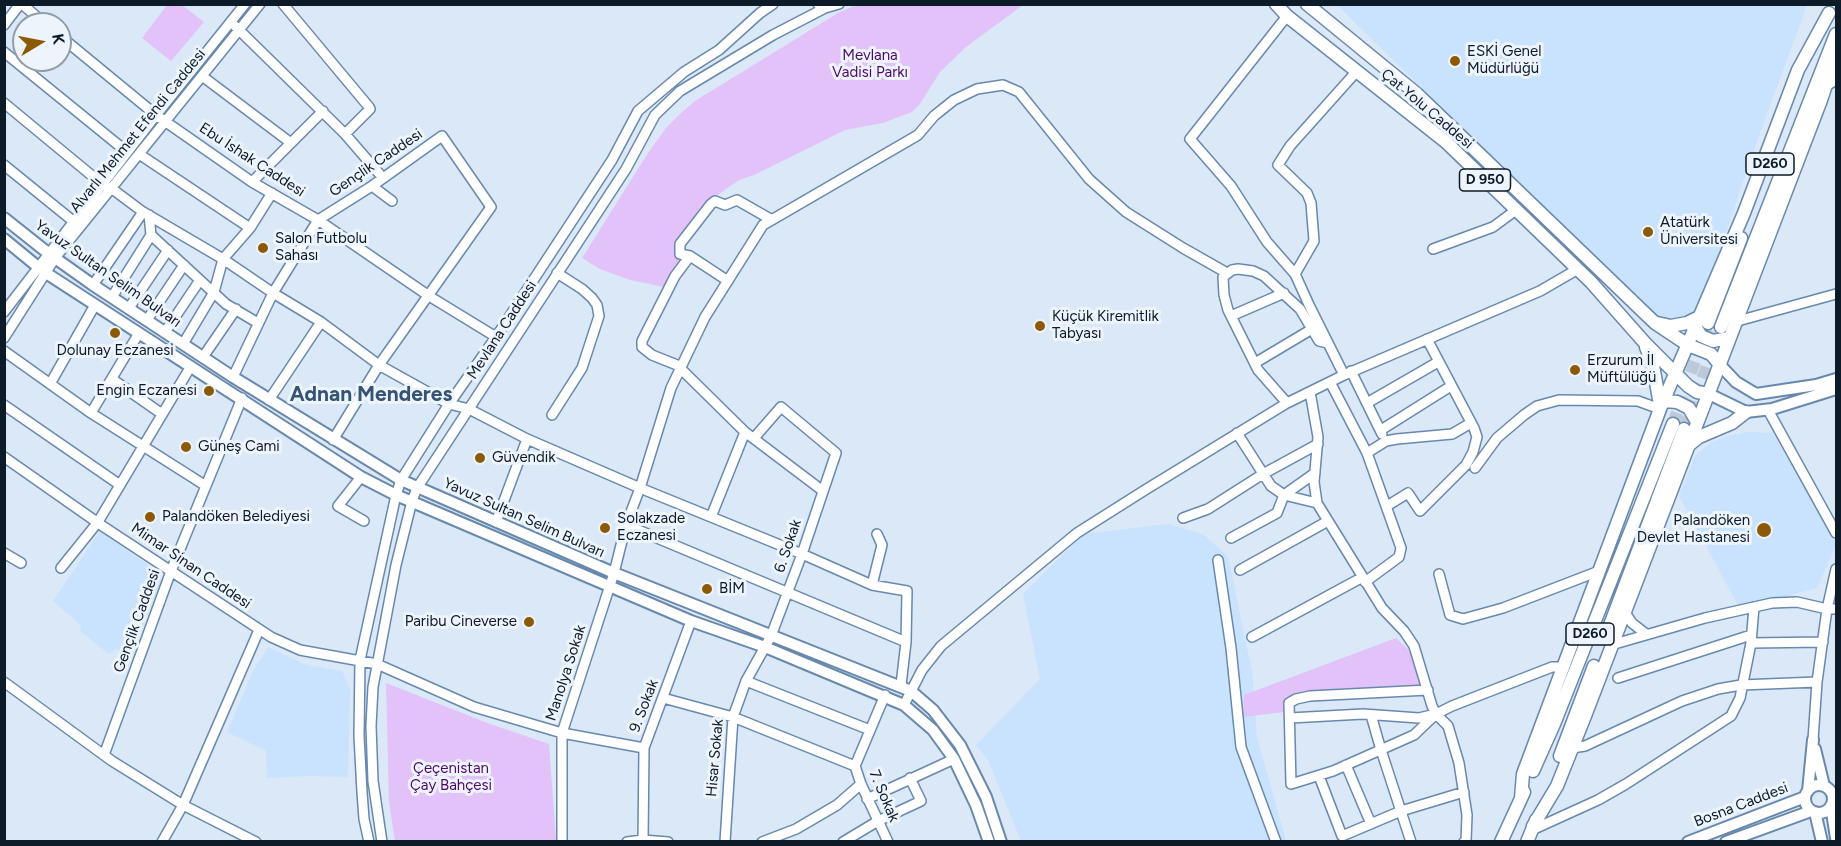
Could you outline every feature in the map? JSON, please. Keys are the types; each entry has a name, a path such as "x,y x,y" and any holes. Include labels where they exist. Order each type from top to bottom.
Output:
{"highway":[{"name":"Çat Yolu Caddesi","path":"1276,4 1287,16 1446,142 1578,269 1645,343 1688,386 1696,392 1709,394"},
{"name":"Çat Yolu Caddesi","path":"1307,4 1417,94 1655,323 1688,345 1711,354 1720,365"},
{"name":"D260","path":"1701,322 1830,8"},
{"name":"D260","path":"1721,327 1836,34"},
{"path":"1531,833 1557,786 1572,748 1709,394 1734,322 1831,83 1836,55"},
{"path":"1655,323 1671,326 1701,322"},
{"path":"1701,322 1701,336 1713,341 1729,338"},
{"path":"1521,798 1523,774 1599,571 1662,405 1688,345 1701,322"},
{"path":"1645,343 1653,365 1662,405"},
{"path":"1662,405 1677,402 1689,408 1697,422"},
{"path":"1688,446 1698,436 1732,423 1746,412"},
{"name":"D260","path":"1502,842 1554,724 1678,426 1531,833"}],"main road":[{"name":"Yavuz Sultan Selim Bulvarı","path":"4,218 93,285 269,400 401,480 614,573 911,691 933,710 960,745 986,797 1002,842"},
{"name":"Yavuz Sultan Selim Bulvarı","path":"4,239 42,270 361,477 396,495 610,587 691,621 765,647 885,695 904,705 933,729 954,759 976,804 989,842"},
{"path":"1720,365 1736,382 1756,394 1816,385 1836,379"},
{"path":"1709,394 1746,412 1768,410 1836,389"},
{"path":"1813,740 1832,793 1836,838"},
{"path":"1813,740 1806,805 1813,812 1822,842"},
{"path":"1806,794 1815,786 1829,785"},
{"name":"Bosna Caddesi","path":"1688,842 1806,794"},
{"path":"1726,842 1744,838 1813,812 1824,812 1833,802"}],"street":[{"path":"4,25 21,4"},
{"path":"4,338 42,270 73,221 106,186 127,152 245,4"},
{"name":"Alvarlı Mehmet Efendi Caddesi","path":"52,256 106,186 139,154 260,4"},
{"path":"283,4 369,107 370,110 345,134"},
{"name":"Mevlana Caddesi","path":"369,842 364,819 359,736 360,660 401,480 612,160 638,111 684,72 719,50 773,4"},
{"name":"Mevlana Caddesi","path":"382,842 373,781 370,726 373,687 396,565 417,488 626,169 655,115 680,91 821,6 838,4"},
{"path":"1287,16 1190,139 1231,186 1267,242 1295,274 1328,343 1367,403 1386,441"},
{"path":"231,22 323,111 383,178"},
{"name":"Ebu İshak Caddesi","path":"72,46 165,122 252,182 318,220 429,296 496,337"},
{"path":"4,52 127,152"},
{"path":"1295,274 1314,241 1311,202 1307,194 1278,165 1290,146 1357,71"},
{"path":"202,76 291,143"},
{"name":"Manolya Sokak","path":"562,842 562,733 610,587 626,525 671,388 705,317 764,225 918,135 934,116 954,100 977,88 1003,85 1019,92 1089,179 1126,212 1227,273"},
{"path":"4,103 106,186 321,322 379,365 449,404 470,409 527,438 640,488 872,585 907,591 906,642 900,685"},
{"path":"252,182 323,111"},
{"name":"Gençlik Caddesi","path":"233,377 273,293 318,220 372,186 442,136 491,207 379,365 333,440"},
{"path":"139,154 250,228"},
{"path":"612,160 626,169"},
{"path":"4,165 73,221"},
{"path":"372,186 392,201"},
{"path":"183,344 214,292 223,259 250,228 272,193"},
{"path":"728,281 690,256 680,254 680,244 711,204 716,201 725,205 737,200 772,220"},
{"path":"1433,249 1493,226 1516,210"},
{"path":"146,213 151,235 226,304 258,323"},
{"path":"93,285 146,213"},
{"path":"112,297 151,235"},
{"path":"129,308 168,250"},
{"path":"690,256 675,276 642,341 642,347 652,355 669,361 745,432 823,491"},
{"path":"147,320 184,265"},
{"path":"1287,403 1255,363 1231,316 1224,295 1223,277 1239,268 1264,276 1300,309 1319,341 1328,343"},
{"path":"904,705 922,670 941,646 1077,533 1287,403 1347,373 1540,291 1578,269"},
{"path":"4,312 42,270"},
{"path":"552,415 582,368 599,316 597,305 592,298 557,273"},
{"path":"165,332 200,280"},
{"path":"1231,316 1284,293"},
{"path":"1734,322 1836,294"},
{"path":"50,384 95,305"},
{"path":"203,357 237,309"},
{"path":"269,400 321,322"},
{"path":"1255,363 1311,328"},
{"path":"92,413 139,333"},
{"path":"1387,506 1408,493 1420,511 1466,465 1473,452 1476,438 1471,423 1427,339"},
{"path":"4,351 92,413 206,486"},
{"path":"1367,403 1438,362"},
{"path":"61,568 98,522 191,366"},
{"path":"112,379 162,414"},
{"path":"1252,637 1363,580 1399,556 1401,548 1367,453 1330,382"},
{"path":"1381,430 1451,386"},
{"path":"1310,392 1318,444 1315,473 1317,503 1363,580 1382,608 1404,631 1414,646 1436,714 1443,720 1450,732 1464,792 1467,816 1466,841 1464,842"},
{"name":"Gençlik Caddesi","path":"104,755 171,571 242,398"},
{"path":"1475,468 1497,438 1537,406 1559,400 1638,401 1662,405"},
{"path":"4,405 120,485"},
{"name":"6. Sokak","path":"754,438 780,407 836,453 802,554 765,647"},
{"path":"1768,410 1836,532"},
{"path":"1367,453 1386,441 1452,434 1471,423"},
{"path":"711,517 745,432"},
{"path":"1237,433 1271,486 1284,495 1317,503"},
{"path":"496,522 527,438"},
{"path":"1183,518 1208,509 1263,474 1318,444"},
{"name":"Mimar Sinan Caddesi","path":"4,457 271,637 300,650 377,664 474,706 562,733 644,748"},
{"path":"1232,538 1277,513 1284,495 1315,473"},
{"path":"361,477 338,506 364,521"},
{"path":"1240,570 1328,521"},
{"path":"626,525 906,642"},
{"path":"872,585 882,545 877,534"},
{"path":"4,553 21,563"},
{"path":"1218,560 1231,648 1241,747 1276,842"},
{"path":"1813,740 1817,682 1823,642 1832,609 1836,568"},
{"path":"1439,574 1450,615 1463,619 1503,608 1599,571"},
{"path":"1611,645 1754,607 1791,602 1832,609"},
{"path":"1531,833 1626,784 1731,716 1738,705 1751,639 1754,607"},
{"path":"1624,611 1632,623 1646,634"},
{"name":"9. Sokak","path":"643,841 644,748 691,621"},
{"path":"162,842 183,805 260,630"},
{"path":"1618,678 1751,639 1823,642"},
{"name":"Hisar Sokak","path":"725,842 733,717 746,681 765,647"},
{"path":"1290,718 1371,715 1419,718 1436,714 1552,667 1563,667"},
{"path":"746,681 870,730"},
{"path":"4,682 104,755 183,805 244,839 256,842"},
{"path":"1572,748 1585,746 1694,696 1741,685 1817,682"},
{"path":"1428,690 1344,693 1296,699 1289,703 1291,784 1319,776 1414,735 1436,714"},
{"name":"7. Sokak","path":"885,695 855,766 888,842"},
{"path":"663,698 733,717 855,766"},
{"path":"1371,715 1411,842"},
{"path":"867,798 954,759"},
{"path":"1346,765 1371,824"},
{"path":"1319,776 1342,836 1401,811 1464,792"},
{"path":"843,842 878,821 921,801 910,778"},
{"path":"762,842 796,829 827,811 861,784"},
{"path":"627,842 668,842"}],"shaded area":[{"name":"Atatürk Üniversitesi","path":"1337,5 1807,5 1752,155 1700,310 1677,320 1666,321 1657,317"},
{"name":"Palandöken Devlet Hastanesi","path":"1749,432 1773,433 1836,541 1836,545 1817,588 1740,609 1679,496 1695,456 1710,443 1727,436"},
{"path":"1168,524 1203,534 1228,557 1252,672 1257,737 1286,841 1021,841 988,760 976,745 1040,679 1023,594 1084,534"},
{"path":"100,531 157,572 161,581 130,658 116,649 109,654 80,631 81,625 53,601"},
{"path":"268,647 306,665 342,671 350,688 348,777 267,778 266,751 227,732 253,671"}],"green space":[{"name":"Mevlana Vadisi Parkı","path":"858,4 1023,5 966,47 940,72 920,104 912,112 883,123 845,130 754,175 739,180 719,194 677,248 678,259 685,262 669,288 630,280 600,269 582,258 648,153 666,128 681,113 695,101 838,13"},
{"path":"167,5 182,5 204,22 171,61 142,38"},
{"path":"1396,638 1412,653 1421,688 1347,688 1292,695 1285,698 1284,712 1243,717 1244,695"},
{"name":"Çeçenistan Çay Bahçesi","path":"386,683 490,724 549,744 556,841 395,841 389,802"}],"tunnel":[{"path":"1673,424 1707,327"},
{"path":"1684,429 1721,327"}],"place":[{"name":"ESKİ Genel Müdürlüğü","path":"1455,61"},
{"name":"Atatürk Üniversitesi","path":"1648,232"},
{"name":"Salon Futbolu Sahası","path":"263,248"},
{"name":"Küçük Kiremitlik Tabyası","path":"1040,326"},
{"name":"Dolunay Eczanesi","path":"115,333"},
{"name":"Erzurum İl Müftülüğü","path":"1575,370"},
{"name":"Engin Eczanesi","path":"209,391"},
{"name":"Güneş Cami","path":"186,447"},
{"name":"Güvendik","path":"480,458"},
{"name":"Palandöken Belediyesi","path":"150,517"},
{"name":"Solakzade Eczanesi","path":"605,528"},
{"name":"Palandöken Devlet Hastanesi","path":"1764,530"},
{"name":"BİM","path":"707,589"},
{"name":"Paribu Cineverse","path":"529,622"}],"district":[{"name":"Adnan Menderes","path":"371,395"}]}
